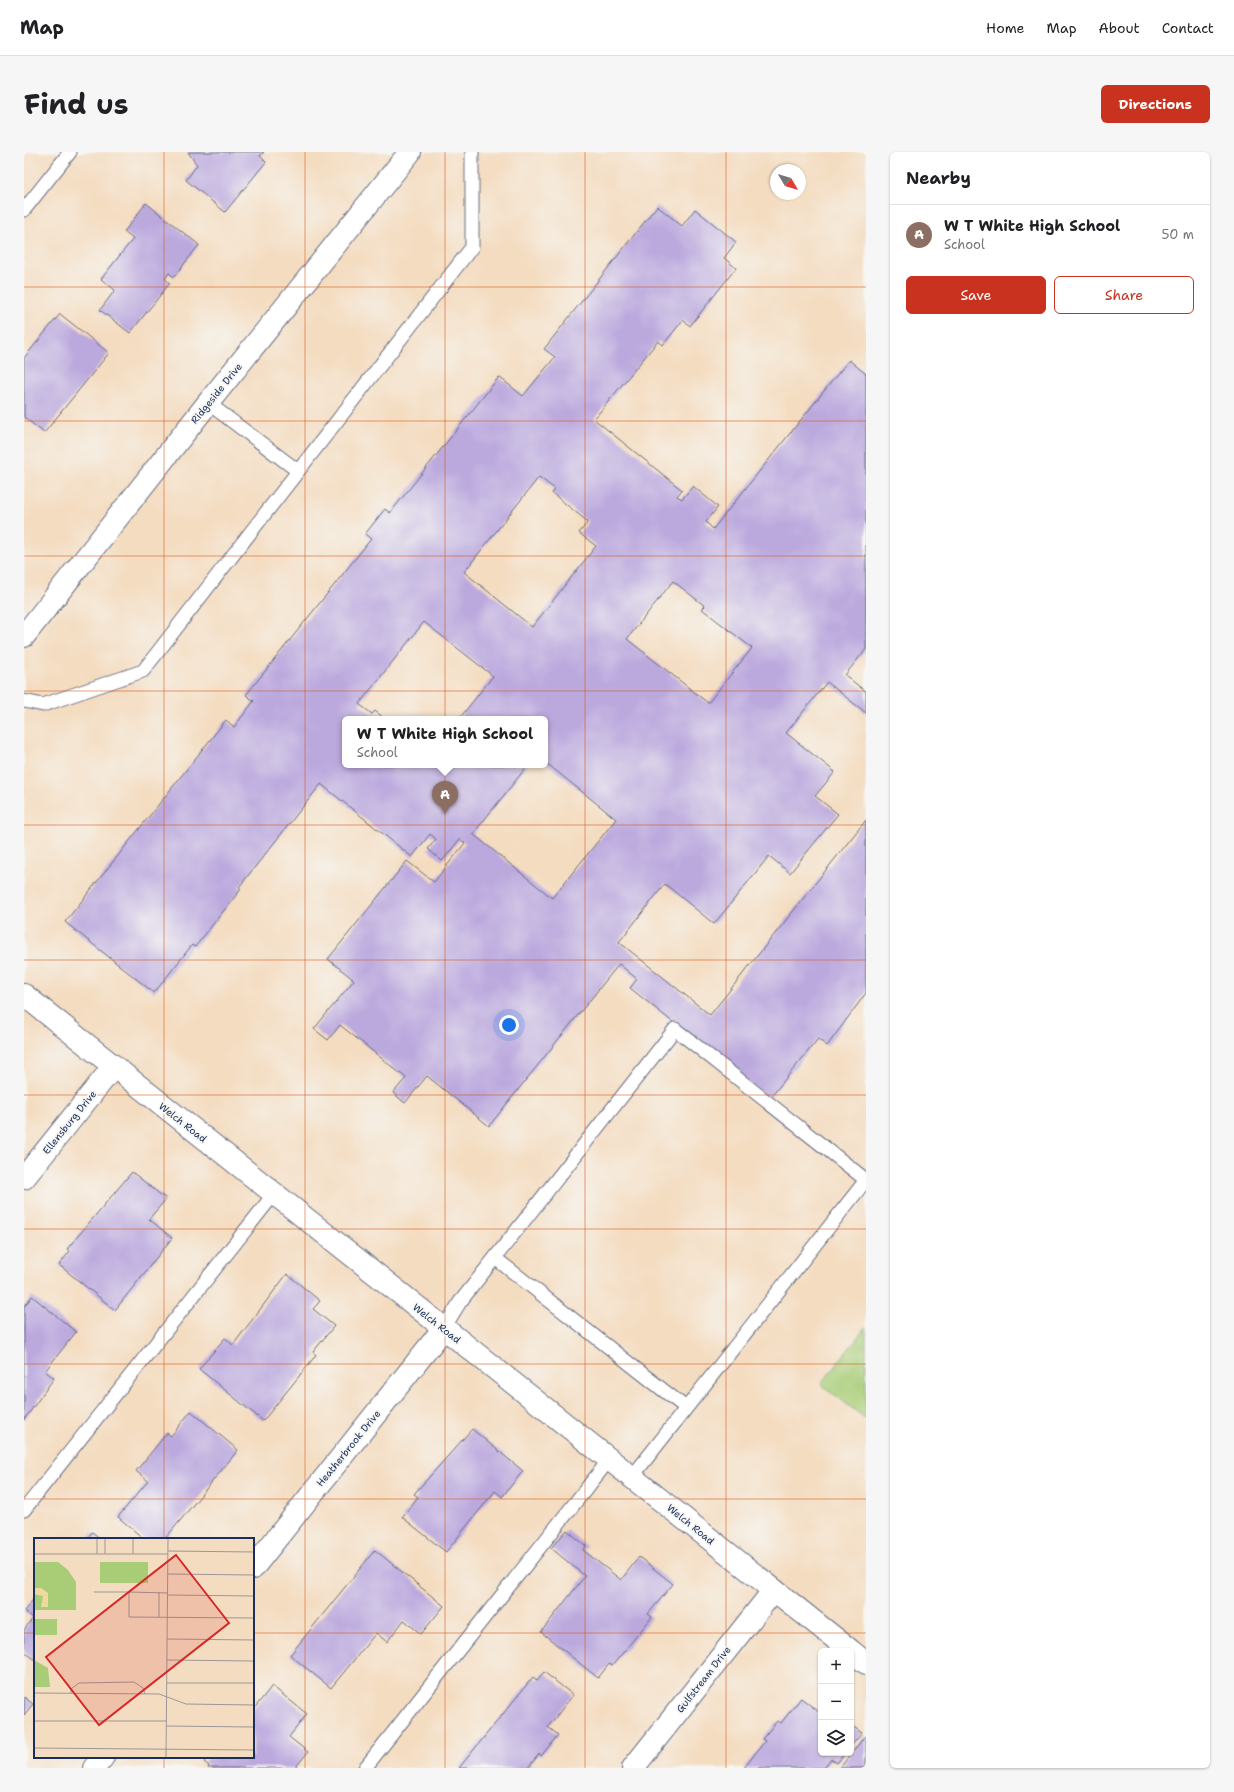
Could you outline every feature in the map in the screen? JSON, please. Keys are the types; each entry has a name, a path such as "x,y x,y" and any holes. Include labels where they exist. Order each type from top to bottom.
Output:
{"street":[{"name":"Ridgeside Drive","path":"24,636 208,403 410,152"},
{"name":"Welch Road","path":"24,995 847,1648"},
{"name":"Ellensburg Drive","path":"24,1178 114,1066"},
{"name":"Heatherbrook Drive","path":"254,1567 444,1328"},
{"name":"Gulfstream Drive","path":"633,1768 774,1590"},
{"name":"Welch Road","path":"854,1653 866,1663"},
{"path":"94,1768 102,1758"}],"lane":[{"path":"24,210 70,152"},
{"path":"24,701 43,705 143,671 472,247 472,152"},
{"path":"208,403 298,471"},
{"path":"444,1328 460,1302 675,1030 866,1179 632,1477"},
{"path":"24,1510 274,1194"},
{"path":"495,1258 686,1408"},
{"path":"365,1768 609,1460"}],"green space":[{"path":"866,1327 866,1419 821,1384"}],"building":[{"path":"188,152 264,152 260,156 266,162 225,212 186,180 197,165"},
{"path":"146,203 199,245 174,277 169,273 165,279 170,283 130,333 100,310 115,290 101,279 133,239 124,232"},
{"path":"657,206 682,226 695,209 736,242 724,258 736,268 690,326 683,320 663,345 658,341 594,419 682,490 677,496 682,499 693,486 718,507 706,522 713,529 849,360 866,374 866,649 845,675 866,692 866,713 827,682 786,733 835,772 815,796 838,814 790,873 769,856 714,924 665,884 619,942 710,1015 866,820 866,993 827,1046 818,1039 769,1099 630,988 637,979 619,964 489,1126 427,1076 405,1103 393,1093 406,1078 340,1025 328,1040 314,1029 354,980 328,959 407,861 434,882 465,843 460,839 442,861 428,849 436,839 430,834 412,857 321,784 239,887 241,889 195,947 192,945 154,993 65,922 226,720 234,727 254,701 246,695 371,539 365,534 385,509 390,513 499,377 523,396 555,357 544,349","holes":["539,477 555,489 552,493 588,522 579,533 596,546 532,627 464,572","673,581 705,606 702,609 752,648 708,703 627,639"]},
{"path":"60,314 109,353 44,433 24,417 24,358"},
{"path":"132,1172 166,1199 149,1219 172,1238 115,1310 59,1265 70,1251 67,1249"},
{"path":"287,1274 320,1301 313,1309 334,1326 313,1352 316,1355 263,1421 199,1369 225,1338 233,1345"},
{"path":"32,1296 76,1332 45,1371 54,1378 24,1420 24,1307"},
{"path":"191,1411 238,1450 166,1538 143,1538 118,1517 148,1481 136,1471 167,1433 171,1436"},
{"path":"472,1429 523,1471 502,1497 495,1491 446,1552 402,1517 418,1497 414,1494"},
{"path":"567,1530 586,1546 583,1550 621,1580 639,1557 673,1584 648,1614 652,1617 612,1666 609,1664 598,1678 541,1632 585,1576 551,1548"},
{"path":"92,1532 100,1538 88,1538"},
{"path":"375,1550 444,1606 421,1634 404,1620 387,1642 376,1633 331,1688 290,1655"},
{"path":"34,1598 34,1659 24,1651 24,1630 33,1618 24,1611"},
{"path":"544,1672 573,1695 548,1727 558,1735 541,1756 539,1754 528,1768 459,1768 533,1677 537,1680"},
{"path":"272,1686 307,1714 289,1737 308,1752 295,1768 208,1768 209,1766 204,1762 207,1758 254,1758 254,1709"},
{"path":"24,1697 33,1704 24,1715"},
{"path":"801,1698 818,1711 818,1756 843,1756 837,1763 831,1759 824,1768 744,1768 765,1741 762,1739 777,1721 781,1723"},
{"path":"854,1727 862,1733 854,1742"},
{"path":"865,1736 866,1768 840,1768 849,1756 854,1756 854,1750"}],"place":[{"name":"W T White High School","path":"445,814"}]}
